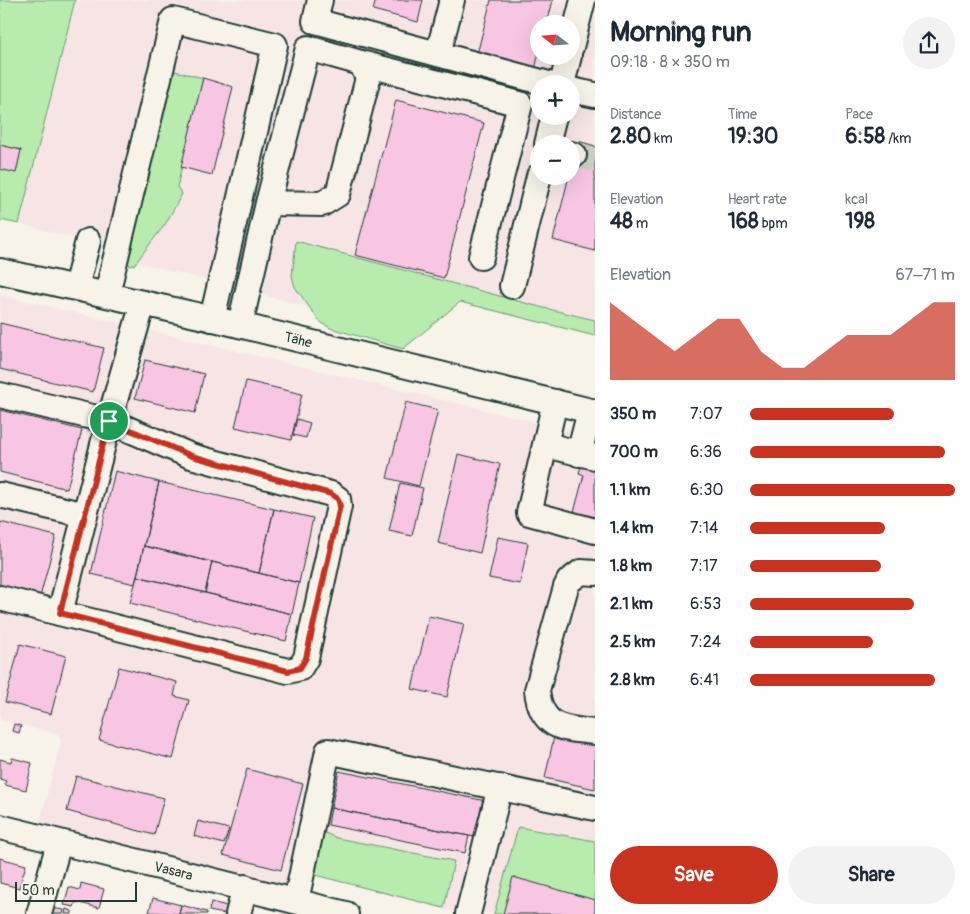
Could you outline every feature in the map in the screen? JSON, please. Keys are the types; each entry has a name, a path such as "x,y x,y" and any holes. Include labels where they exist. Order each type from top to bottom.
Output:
{"street":[{"path":"438,54 452,0"},
{"path":"579,15 583,0"},
{"path":"240,325 268,203 318,10 438,54 530,79"},
{"path":"107,294 173,20 275,44 212,318"},
{"path":"308,48 520,104 481,257"},
{"path":"268,203 322,204 338,194 368,78 360,63"},
{"path":"580,92 595,96"},
{"path":"512,286 537,185"},
{"path":"76,287 88,241"},
{"name":"Tähe","path":"0,271 212,318 592,411"},
{"path":"60,613 109,421 143,303"},
{"path":"0,395 109,421 192,456 331,494 338,499 340,506 306,658 300,668 288,671 60,613 0,600"},
{"path":"555,402 530,513 595,531"},
{"path":"546,446 587,455 592,411"},
{"path":"0,495 85,515"},
{"path":"595,573 581,572 574,576 566,587 537,690 538,705 544,716 557,726 595,732"},
{"path":"296,901 328,751 595,808"},
{"path":"468,914 500,787"},
{"name":"Vasara","path":"0,827 59,843 245,887 346,914"},
{"path":"39,914 59,843"},
{"path":"238,914 245,887"}],"shaded area":[{"path":"75,0 595,0 595,320 296,241 293,259 295,287 306,306 136,262 130,252 19,224"},
{"path":"0,295 595,436 595,914 461,914 311,874 296,901 36,837 61,741 58,734 0,720"}],"green space":[{"path":"0,0 75,0 19,224 0,220 0,169 16,172 21,150 0,145"},
{"path":"171,70 203,78 177,187 182,194 166,223 134,265 130,266 128,262"},
{"path":"296,241 595,320 595,336 460,302 403,349 330,328 319,321 295,287 292,276"},
{"path":"518,827 595,841 595,914 494,914"},
{"path":"320,831 337,838 454,861 444,908 311,874"}],"building":[{"path":"376,0 423,0 418,22 373,10"},
{"path":"491,0 553,0 549,15 530,15 530,65 536,65 535,69 477,54"},
{"path":"203,78 233,87 212,175 181,167"},
{"path":"396,100 484,123 444,278 355,255"},
{"path":"580,142 595,146 595,251 553,240 567,185 580,185"},
{"path":"0,145 21,150 16,173 0,169"},
{"path":"0,323 104,348 93,392 0,369"},
{"path":"145,360 204,374 195,413 135,398"},
{"path":"246,381 302,394 291,440 235,427"},
{"path":"406,402 438,410 419,486 387,478"},
{"path":"0,410 82,430 67,489 0,472"},
{"path":"297,419 310,423 306,438 293,435"},
{"path":"458,454 500,464 480,553 438,543"},
{"path":"583,460 595,469 595,517 574,512 584,475 579,473"},
{"path":"115,471 159,482 135,584 91,574"},
{"path":"159,482 274,509 259,573 144,546"},
{"path":"400,483 423,488 412,536 389,531"},
{"path":"274,509 313,518 299,583 259,573"},
{"path":"0,522 56,536 40,597 0,586"},
{"path":"498,537 528,543 520,584 489,578"},
{"path":"144,546 212,562 205,593 137,576"},
{"path":"212,562 299,583 292,614 205,593"},
{"path":"137,576 292,614 286,641 130,603"},
{"path":"429,616 464,624 447,697 412,689"},
{"path":"20,644 66,656 51,714 5,702"},
{"path":"119,667 177,682 174,696 189,700 173,759 99,740"},
{"path":"14,724 21,726 19,733 12,731"},
{"path":"555,732 595,742 595,789 545,778"},
{"path":"12,758 32,763 26,790 5,785 6,781 0,779 0,759 11,762"},
{"path":"247,769 303,784 281,870 223,855"},
{"path":"339,771 491,802 484,839 331,808"},
{"path":"76,776 164,798 154,835 67,811"},
{"path":"331,808 469,836 465,853 328,825"},
{"path":"198,821 229,829 224,844 194,836"},
{"path":"0,858 26,865 19,888 0,883"},
{"path":"513,877 595,900 595,914 503,914"},
{"path":"81,883 104,889 99,908 76,902 74,907 64,905 69,887 80,890"},
{"path":"153,898 181,905 179,914 149,912"},
{"path":"211,902 227,906 225,914 209,911"},
{"path":"181,905 207,912 207,914 179,914"},
{"path":"51,908 64,910 63,914 50,914"},
{"path":"66,909 72,911 72,914 65,914"}],"tunnel":[{"path":"580,156 595,160"}],"route":[{"path":"109,421 192,456 331,494 338,499 340,506 306,658 300,668 288,671 60,613 109,421"}]}
